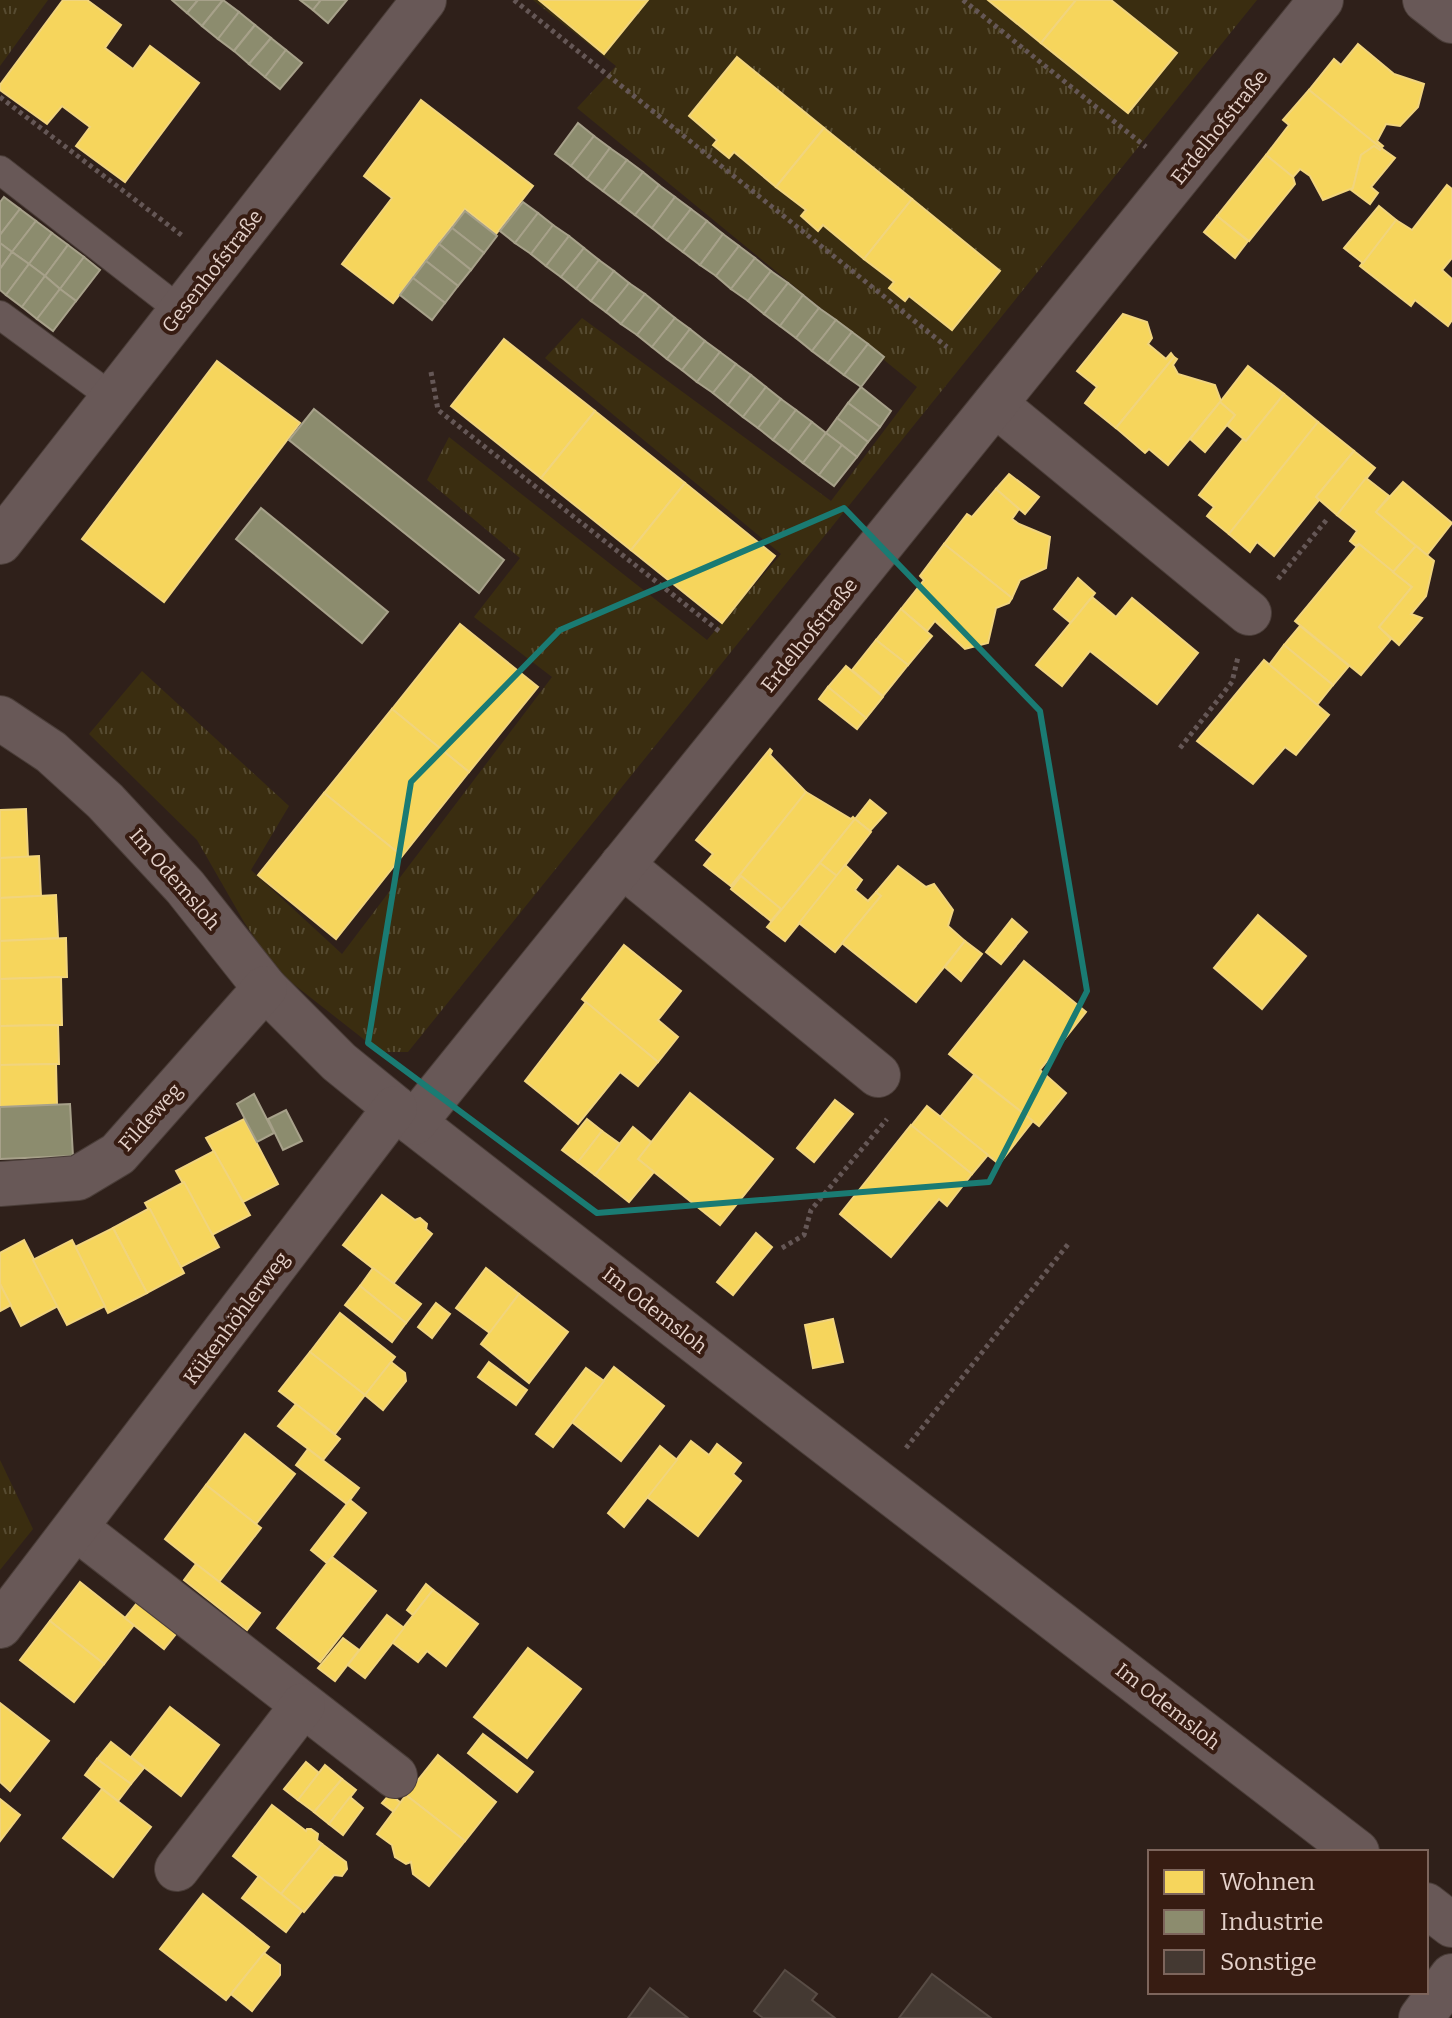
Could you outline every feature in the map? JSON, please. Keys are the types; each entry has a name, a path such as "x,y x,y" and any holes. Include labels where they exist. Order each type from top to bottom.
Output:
{"street":[{"name":"Gesenhofstraße","path":"0,542 424,0"},
{"name":"Erdelhofstraße","path":"405,1115 622,865 1321,0"},
{"path":"1425,0 1452,21"},
{"path":"995,404 1249,613"},
{"name":"Im Odemsloh","path":"0,718 51,752 105,801 185,887 265,988 339,1062 1354,1850"},
{"path":"622,865 878,1075"},
{"name":"Fildeweg","path":"0,1184 78,1178 118,1154 265,988"},
{"name":"Kükenhöhlerweg","path":"0,1626 405,1115"},
{"path":"76,1528 395,1776"},
{"path":"177,1869 303,1705"},
{"path":"1428,1907 1452,1925"},
{"path":"1421,2018 1452,1976"}],"lane":[{"path":"0,170 181,311"},
{"path":"0,315 113,398"}],"path":[{"path":"514,0 947,347"},
{"path":"963,0 1150,151"},
{"path":"0,97 219,263"},
{"path":"431,372 438,410 719,631"},
{"path":"1180,748 1232,682 1249,613 1328,518"},
{"path":"782,1248 804,1235 811,1210 887,1120 878,1075"},
{"path":"877,1482 1069,1243"}],"highlighted area":[{"path":"844,508 1040,711 1087,991 989,1182 597,1213 368,1043 411,782 560,630"}],"green space":[{"path":"0,0 48,0 0,66"},
{"path":"533,0 1257,0 408,1052 380,1052 278,972 244,922 197,840 89,734 142,671 289,806 251,870 342,954 552,677 474,617 520,558 427,480 449,437 707,640 781,554 545,358 582,318 831,501 917,387 577,108 616,66"},
{"path":"0,1460 33,1529 0,1570"}],"building: Wohnen":[{"path":"63,0 87,0 121,25 105,48 133,69 150,46 199,83 125,182 76,146 90,127 62,106 47,124 0,90 0,85"},
{"path":"539,0 648,0 604,54"},
{"path":"988,0 1076,0 1041,43"},
{"path":"1076,0 1111,0 1177,53 1128,113 1041,43"},
{"path":"1358,44 1394,74 1424,84 1418,107 1400,126 1386,124 1377,141 1383,146 1381,148 1309,90 1334,59 1341,65"},
{"path":"737,57 824,128 776,187 734,152 729,158 713,145 717,140 689,116"},
{"path":"1309,90 1381,148 1374,146 1361,155 1353,188 1323,200 1310,176 1300,169 1293,177 1266,155 1289,125 1283,120"},
{"path":"421,100 533,186 496,234 465,209 393,303 342,264 392,198 364,176"},
{"path":"824,128 912,199 864,259 823,225 818,231 801,216 806,210 776,187"},
{"path":"1374,146 1395,158 1371,187 1378,193 1370,204 1351,190 1361,155"},
{"path":"1266,155 1293,177 1295,184 1249,241 1217,216"},
{"path":"1447,185 1452,189 1452,258 1442,270 1452,279 1452,320 1448,326 1415,300 1411,306 1360,266 1396,220 1412,230"},
{"path":"912,199 1000,271 952,330 909,296 905,301 889,288 894,282 864,259"},
{"path":"1379,206 1396,220 1363,263 1344,248"},
{"path":"1217,216 1248,241 1235,258 1204,232"},
{"path":"1123,314 1147,322 1152,338 1148,344 1166,359 1171,353 1174,357 1116,428 1085,403 1097,387 1077,371"},
{"path":"504,339 595,411 541,478 451,406"},
{"path":"1174,357 1177,359 1173,365 1178,374 1215,385 1221,401 1168,465 1149,449 1145,453 1116,428"},
{"path":"217,361 300,423 164,602 82,539"},
{"path":"1248,366 1284,394 1246,441 1227,425 1235,415 1220,402"},
{"path":"1284,394 1318,422 1229,534 1207,516 1214,507 1199,495"},
{"path":"1220,402 1235,415 1205,452 1190,439"},
{"path":"595,411 685,483 631,550 541,478"},
{"path":"1318,422 1354,451 1274,556 1257,542 1250,552 1229,534"},
{"path":"1354,451 1375,468 1337,515 1316,497"},
{"path":"1009,474 1039,497 1025,514 996,489"},
{"path":"1366,478 1389,496 1376,512 1416,546 1393,572 1359,544 1356,546 1350,541 1357,531 1337,515"},
{"path":"1403,482 1452,523 1427,555 1376,512"},
{"path":"685,483 775,556 722,623 631,550"},
{"path":"996,489 1019,509 1012,519 1050,537 1046,568 1020,580 1012,598 944,544 967,514 972,517"},
{"path":"944,544 1012,598 1009,603 996,608 988,643 965,649 935,621 927,631 901,609 924,580 920,576"},
{"path":"1359,544 1412,587 1379,627 1391,639 1361,675 1295,621"},
{"path":"1416,546 1434,561 1426,596 1411,614 1422,618 1399,645 1379,627 1412,587 1393,572"},
{"path":"1078,578 1095,593 1071,623 1054,609"},
{"path":"1092,597 1116,617 1132,598 1198,653 1157,704 1090,651 1062,686 1036,665"},
{"path":"901,609 932,636 908,665 876,640"},
{"path":"460,624 538,687 469,772 392,709"},
{"path":"1300,626 1349,666 1333,685 1284,645"},
{"path":"876,640 908,665 883,696 852,670"},
{"path":"1284,645 1333,685 1317,705 1269,665"},
{"path":"1264,660 1329,715 1296,755 1285,747 1253,784 1197,741"},
{"path":"846,666 883,697 866,718 828,687"},
{"path":"828,687 866,718 857,729 819,699"},
{"path":"392,709 469,772 402,856 324,793"},
{"path":"770,749 770,755 806,792 731,886 704,865 713,854 696,840"},
{"path":"806,792 855,819 782,910 741,876 732,887 731,886"},
{"path":"324,793 402,856 336,939 258,875"},
{"path":"870,800 886,813 870,831 855,819"},
{"path":"26,809 28,857 0,858 0,810"},
{"path":"855,819 871,832 837,876 820,863"},
{"path":"39,856 41,896 0,898 0,858"},
{"path":"820,863 837,876 785,941 767,927"},
{"path":"845,865 862,880 855,890 868,901 876,892 881,896 835,952 799,923"},
{"path":"898,866 926,887 934,884 953,910 948,926 965,941 916,1002 842,943 881,896 876,892"},
{"path":"741,876 781,909 771,921 731,889"},
{"path":"56,895 58,938 0,941 0,898"},
{"path":"1258,915 1306,956 1262,1009 1214,968"},
{"path":"1012,919 1027,932 1001,964 986,952"},
{"path":"66,938 67,977 0,979 0,941"},
{"path":"965,941 982,954 961,981 945,967"},
{"path":"624,945 681,991 658,1020 678,1037 658,1062 582,999"},
{"path":"1024,961 1086,1012 1040,1070 1066,1093 1039,1126 949,1054"},
{"path":"61,977 62,1025 0,1026 0,979"},
{"path":"586,1002 658,1062 638,1086 620,1072 578,1124 525,1081"},
{"path":"58,1025 59,1064 0,1065 0,1026"},
{"path":"56,1064 57,1105 0,1107 0,1065"},
{"path":"974,1075 1033,1121 999,1164 940,1117"},
{"path":"690,1093 773,1159 720,1225 638,1159"},
{"path":"835,1100 853,1114 814,1162 797,1148"},
{"path":"927,1106 988,1155 972,1174 911,1126"},
{"path":"244,1119 278,1184 243,1202 206,1138"},
{"path":"587,1119 602,1131 578,1162 562,1150"},
{"path":"911,1125 972,1174 947,1206 939,1199 891,1257 840,1214"},
{"path":"633,1127 651,1142 638,1159 654,1172 629,1202 595,1175"},
{"path":"602,1131 620,1144 595,1175 578,1162"},
{"path":"214,1151 250,1215 212,1235 176,1171"},
{"path":"184,1182 219,1247 181,1267 145,1203"},
{"path":"382,1195 415,1220 420,1218 432,1234 393,1284 343,1245"},
{"path":"148,1209 184,1273 147,1293 113,1228"},
{"path":"113,1228 147,1293 108,1313 75,1247"},
{"path":"756,1233 772,1247 733,1295 717,1282"},
{"path":"24,1240 58,1306 21,1326 0,1284 0,1253"},
{"path":"72,1240 105,1306 67,1325 33,1260"},
{"path":"373,1268 421,1304 406,1323 360,1286"},
{"path":"486,1268 519,1294 490,1333 456,1308"},
{"path":"0,1284 11,1305 0,1311"},
{"path":"360,1286 406,1323 392,1342 345,1305"},
{"path":"519,1294 568,1332 529,1383 481,1344"},
{"path":"436,1303 450,1314 432,1338 418,1327"},
{"path":"340,1313 395,1357 365,1395 310,1352"},
{"path":"833,1319 843,1362 813,1368 805,1325"},
{"path":"310,1352 365,1395 335,1434 279,1391"},
{"path":"391,1362 405,1373 406,1381 383,1410 365,1395"},
{"path":"489,1362 527,1390 516,1405 478,1377"},
{"path":"614,1367 664,1406 621,1461 572,1422"},
{"path":"586,1368 604,1381 553,1447 536,1434"},
{"path":"296,1404 340,1439 323,1460 278,1426"},
{"path":"245,1434 295,1474 256,1524 206,1485"},
{"path":"691,1441 709,1455 717,1444 741,1463 733,1474 741,1481 698,1536 647,1497"},
{"path":"660,1446 677,1460 624,1527 608,1513"},
{"path":"308,1449 359,1488 347,1504 296,1465"},
{"path":"206,1485 261,1528 219,1582 165,1539"},
{"path":"350,1500 366,1513 327,1563 311,1550"},
{"path":"332,1557 376,1591 320,1662 277,1628"},
{"path":"196,1564 260,1613 247,1630 184,1580"},
{"path":"80,1582 134,1625 104,1664 50,1621"},
{"path":"426,1584 433,1590 413,1615 407,1610"},
{"path":"433,1590 478,1624 446,1666 427,1651 418,1662 392,1642"},
{"path":"137,1603 176,1634 164,1649 125,1618"},
{"path":"387,1615 404,1628 365,1678 348,1665"},
{"path":"50,1621 104,1664 74,1702 20,1660"},
{"path":"343,1638 359,1650 335,1681 318,1668"},
{"path":"528,1648 581,1689 527,1758 474,1717"},
{"path":"0,1703 49,1741 10,1791 0,1782"},
{"path":"170,1707 219,1745 181,1796 131,1757"},
{"path":"483,1734 533,1772 517,1792 468,1753"},
{"path":"111,1742 144,1768 131,1784 97,1759"},
{"path":"438,1755 496,1802 465,1841 406,1795"},
{"path":"97,1759 131,1784 118,1801 85,1775"},
{"path":"306,1762 319,1773 298,1800 284,1789"},
{"path":"325,1765 342,1779 314,1812 298,1800"},
{"path":"342,1779 356,1790 329,1824 314,1812"},
{"path":"102,1789 151,1827 113,1877 63,1838"},
{"path":"390,1794 401,1803 394,1812 382,1803"},
{"path":"406,1795 465,1841 429,1886 413,1874 411,1862 406,1864 395,1857 392,1845 377,1834"},
{"path":"350,1797 363,1808 343,1835 329,1824"},
{"path":"0,1799 20,1815 0,1841"},
{"path":"272,1805 306,1831 311,1829 318,1834 317,1840 322,1844 281,1894 233,1856"},
{"path":"322,1844 346,1862 347,1869 342,1876 334,1875 304,1912 281,1894"},
{"path":"259,1876 302,1911 286,1932 242,1898"},
{"path":"203,1894 269,1947 226,2000 160,1949"},
{"path":"264,1953 280,1965 280,1975 252,2011 231,1994"}],"building: Industrie":[{"path":"172,0 198,0 187,13"},
{"path":"198,0 223,0 202,26 187,13"},
{"path":"223,0 239,12 218,39 202,26"},
{"path":"300,0 321,0 313,10"},
{"path":"321,0 347,0 328,23 313,10"},
{"path":"239,12 255,25 234,51 218,39"},
{"path":"255,25 271,38 249,64 234,51"},
{"path":"271,38 286,50 265,77 249,64"},
{"path":"286,50 302,63 280,89 265,77"},
{"path":"578,123 594,136 571,166 555,154"},
{"path":"594,136 610,148 587,179 571,166"},
{"path":"610,148 627,160 603,191 587,179"},
{"path":"627,160 643,172 619,203 603,191"},
{"path":"643,172 659,185 635,215 619,203"},
{"path":"659,185 675,197 652,228 635,215"},
{"path":"4,197 20,209 0,235 0,202"},
{"path":"675,197 691,209 667,240 652,228"},
{"path":"523,202 538,213 515,243 500,231"},
{"path":"20,209 36,221 12,252 0,243 0,235"},
{"path":"691,209 707,221 683,252 667,240"},
{"path":"465,211 497,236 484,253 452,228"},
{"path":"538,213 553,225 531,254 515,243"},
{"path":"36,221 52,233 29,264 12,252"},
{"path":"707,221 723,234 700,265 683,252"},
{"path":"553,225 569,236 546,266 531,254"},
{"path":"452,228 484,253 471,270 439,244"},
{"path":"52,233 68,245 45,276 29,264"},
{"path":"723,234 739,246 716,276 700,265"},
{"path":"569,236 584,248 561,277 546,266"},
{"path":"0,243 12,252 0,269"},
{"path":"439,244 471,270 458,286 426,261"},
{"path":"68,245 84,257 60,289 45,276"},
{"path":"739,246 755,258 731,289 716,276"},
{"path":"584,248 599,260 576,289 561,277"},
{"path":"12,252 29,264 6,295 0,290 0,269"},
{"path":"84,257 100,270 76,301 60,289"},
{"path":"755,258 771,271 748,301 731,289"},
{"path":"599,260 614,271 591,301 576,289"},
{"path":"426,261 458,286 445,303 413,278"},
{"path":"29,264 45,276 22,307 6,295"},
{"path":"614,271 629,283 606,312 591,301"},
{"path":"771,271 788,283 764,314 748,301"},
{"path":"45,276 60,289 37,319 22,307"},
{"path":"413,278 445,303 432,320 400,295"},
{"path":"629,283 645,294 621,324 606,312"},
{"path":"788,283 803,295 780,326 764,314"},
{"path":"60,289 76,301 53,331 37,319"},
{"path":"645,294 660,306 637,335 621,324"},
{"path":"803,295 819,308 796,338 780,326"},
{"path":"660,306 675,318 652,347 637,335"},
{"path":"819,308 836,320 812,351 796,338"},
{"path":"675,318 690,329 667,359 652,347"},
{"path":"836,320 852,332 828,363 812,351"},
{"path":"690,329 705,341 682,370 667,359"},
{"path":"852,332 868,344 844,375 828,363"},
{"path":"705,341 720,352 697,382 682,370"},
{"path":"868,344 884,357 861,387 844,375"},
{"path":"720,352 736,364 713,393 697,382"},
{"path":"736,364 751,375 728,405 713,393"},
{"path":"751,375 766,387 743,417 728,405"},
{"path":"766,387 781,399 758,428 743,417"},
{"path":"861,387 891,411 880,427 848,403"},
{"path":"781,399 796,410 773,440 758,428"},
{"path":"848,403 880,427 868,442 837,418"},
{"path":"314,409 504,560 479,593 289,440"},
{"path":"796,410 812,422 789,452 773,440"},
{"path":"837,418 868,442 857,457 826,433"},
{"path":"812,422 826,433 803,463 789,452"},
{"path":"826,433 842,445 819,475 803,463"},
{"path":"842,445 857,457 834,486 819,475"},
{"path":"261,508 388,612 362,643 236,539"},
{"path":"254,1094 274,1133 257,1142 237,1104"},
{"path":"70,1104 73,1156 0,1159 0,1107"},
{"path":"286,1110 302,1141 283,1150 268,1119"}],"building: Sonstige":[{"path":"785,1970 817,1994 812,2000 835,2018 763,2018 754,2011"},
{"path":"932,1974 991,2018 899,2018"},
{"path":"650,1988 688,2018 628,2018"}]}
